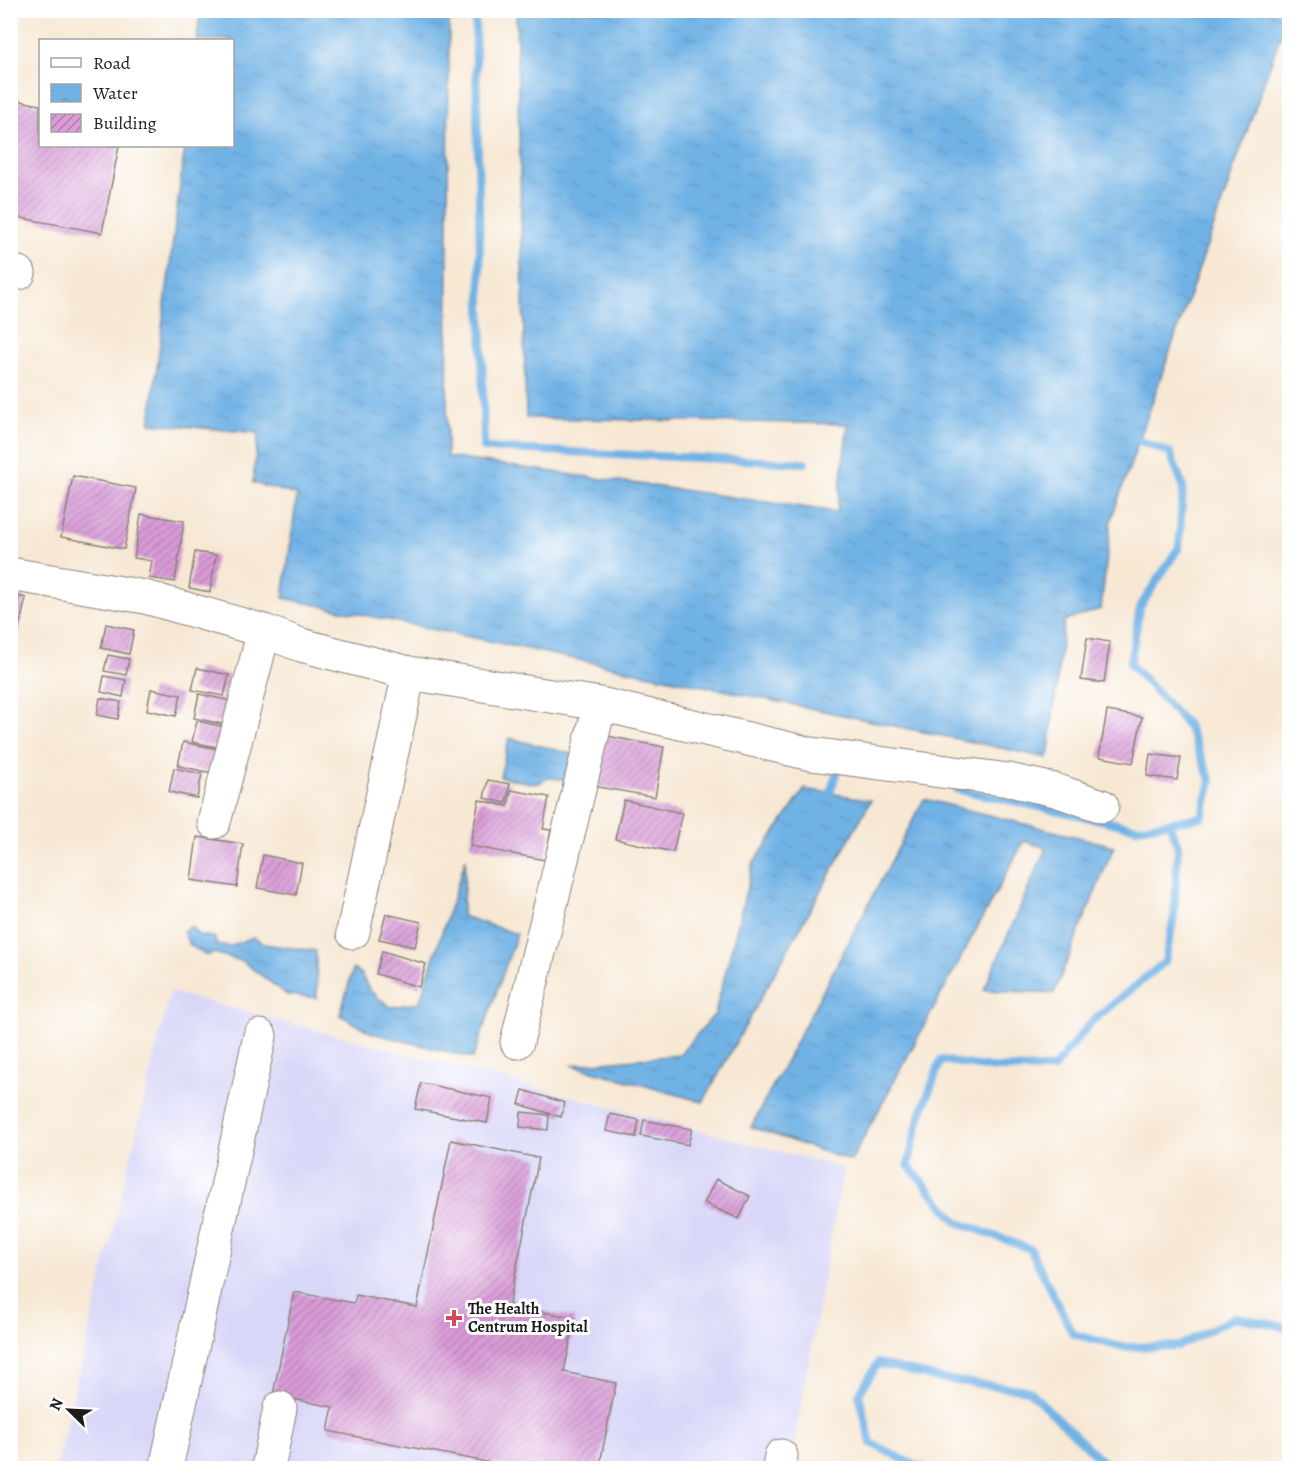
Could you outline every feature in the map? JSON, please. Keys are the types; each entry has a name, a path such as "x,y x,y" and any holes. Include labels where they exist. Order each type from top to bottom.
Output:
{"street":[{"path":"10,574 145,597 264,631 301,645 409,673 600,704 811,754 1010,780 1055,790 1102,806"},
{"path":"214,822 264,631"},
{"path":"352,932 409,673"},
{"path":"517,1042 600,704"},
{"path":"166,1468 260,1035"},
{"path":"268,1468 280,1408"}],"shaded area":[{"name":"The Health Centrum Hospital","path":"170,992 843,1168 790,1468 56,1468"}],"water":[{"path":"200,11 449,11 447,457 837,512 848,424 526,418 516,11 1289,11 1111,520 1101,609 1064,621 1048,758 283,598 297,495 253,483 258,433 150,423 185,147 234,147 234,39 197,39"},
{"path":"509,738 577,755 572,780 548,778 537,784 500,777"},
{"path":"805,789 871,800 703,1102 572,1065 679,1055 715,1014 753,864"},
{"path":"924,799 1114,846 1054,993 984,990 1046,848 1024,841 851,1161 751,1127"},
{"path":"466,858 462,916 517,934 473,1058 372,1033 340,1015 353,969 361,974 370,991 391,1007 419,1003"},
{"path":"192,926 198,935 214,937 217,945 231,946 253,937 264,944 316,951 317,998 287,995 242,961 214,953 206,956 189,944 183,931"}],"building":[{"path":"16,100 39,105 39,147 119,147 102,233 10,216 10,128"},
{"path":"73,476 136,488 124,549 61,537"},
{"path":"141,514 184,521 175,582 149,578 152,561 134,558"},
{"path":"195,552 216,555 210,592 189,588"},
{"path":"10,594 26,598 11,662 10,662"},
{"path":"106,624 134,630 129,654 101,648"},
{"path":"1087,638 1110,642 1104,683 1081,680"},
{"path":"108,655 129,659 126,675 104,671"},
{"path":"197,668 229,675 224,696 192,690"},
{"path":"104,676 126,680 123,697 101,692"},
{"path":"151,689 181,695 176,716 147,710"},
{"path":"199,694 236,702 231,726 194,718"},
{"path":"100,698 121,702 118,719 97,715"},
{"path":"1107,711 1142,717 1133,763 1099,757"},
{"path":"197,721 225,727 221,748 192,742"},
{"path":"602,735 664,747 655,797 592,786"},
{"path":"183,742 217,749 212,773 178,766"},
{"path":"1150,754 1181,758 1177,780 1147,776"},
{"path":"174,768 202,774 197,798 169,792"},
{"path":"488,780 510,784 506,803 484,798"},
{"path":"511,790 549,797 543,829 551,830 545,860 470,846 479,800 508,806"},
{"path":"624,800 682,813 673,852 615,839"},
{"path":"197,837 243,844 237,887 191,880"},
{"path":"263,855 302,863 296,895 257,888"},
{"path":"386,914 421,922 415,947 379,939"},
{"path":"382,951 426,964 419,987 376,974"},
{"path":"421,1083 492,1098 487,1123 415,1109"},
{"path":"523,1090 565,1103 561,1117 519,1104"},
{"path":"521,1112 549,1115 548,1130 520,1127"},
{"path":"610,1114 639,1120 636,1137 606,1131"},
{"path":"644,1120 692,1129 688,1145 641,1136"},
{"name":"The Health Centrum Hospital","path":"451,1140 539,1158 509,1305 575,1318 564,1372 616,1383 599,1468 551,1466 551,1468 517,1468 328,1431 333,1407 273,1395 294,1292 354,1303 356,1295 417,1307"},
{"path":"716,1179 750,1196 739,1219 704,1203"}],"waterway":[{"path":"475,10 484,448 805,463"},
{"path":"956,789 1137,828 1202,817 1211,781 1188,726 1130,664 1140,607 1179,547 1183,486 1170,453 1138,440"},
{"path":"830,793 839,765"},
{"path":"1169,823 1178,846 1174,917 1165,962 1090,1023 1053,1069 990,1068 941,1060 920,1116 908,1165 957,1222 1030,1249 1073,1334 1123,1347 1179,1346 1235,1317 1290,1328"},
{"path":"925,1468 914,1465 871,1443 859,1394 878,1363 941,1379 1028,1390 1109,1468"}],"place":[{"name":"The Health Centrum Hospital","path":"454,1318"}]}
